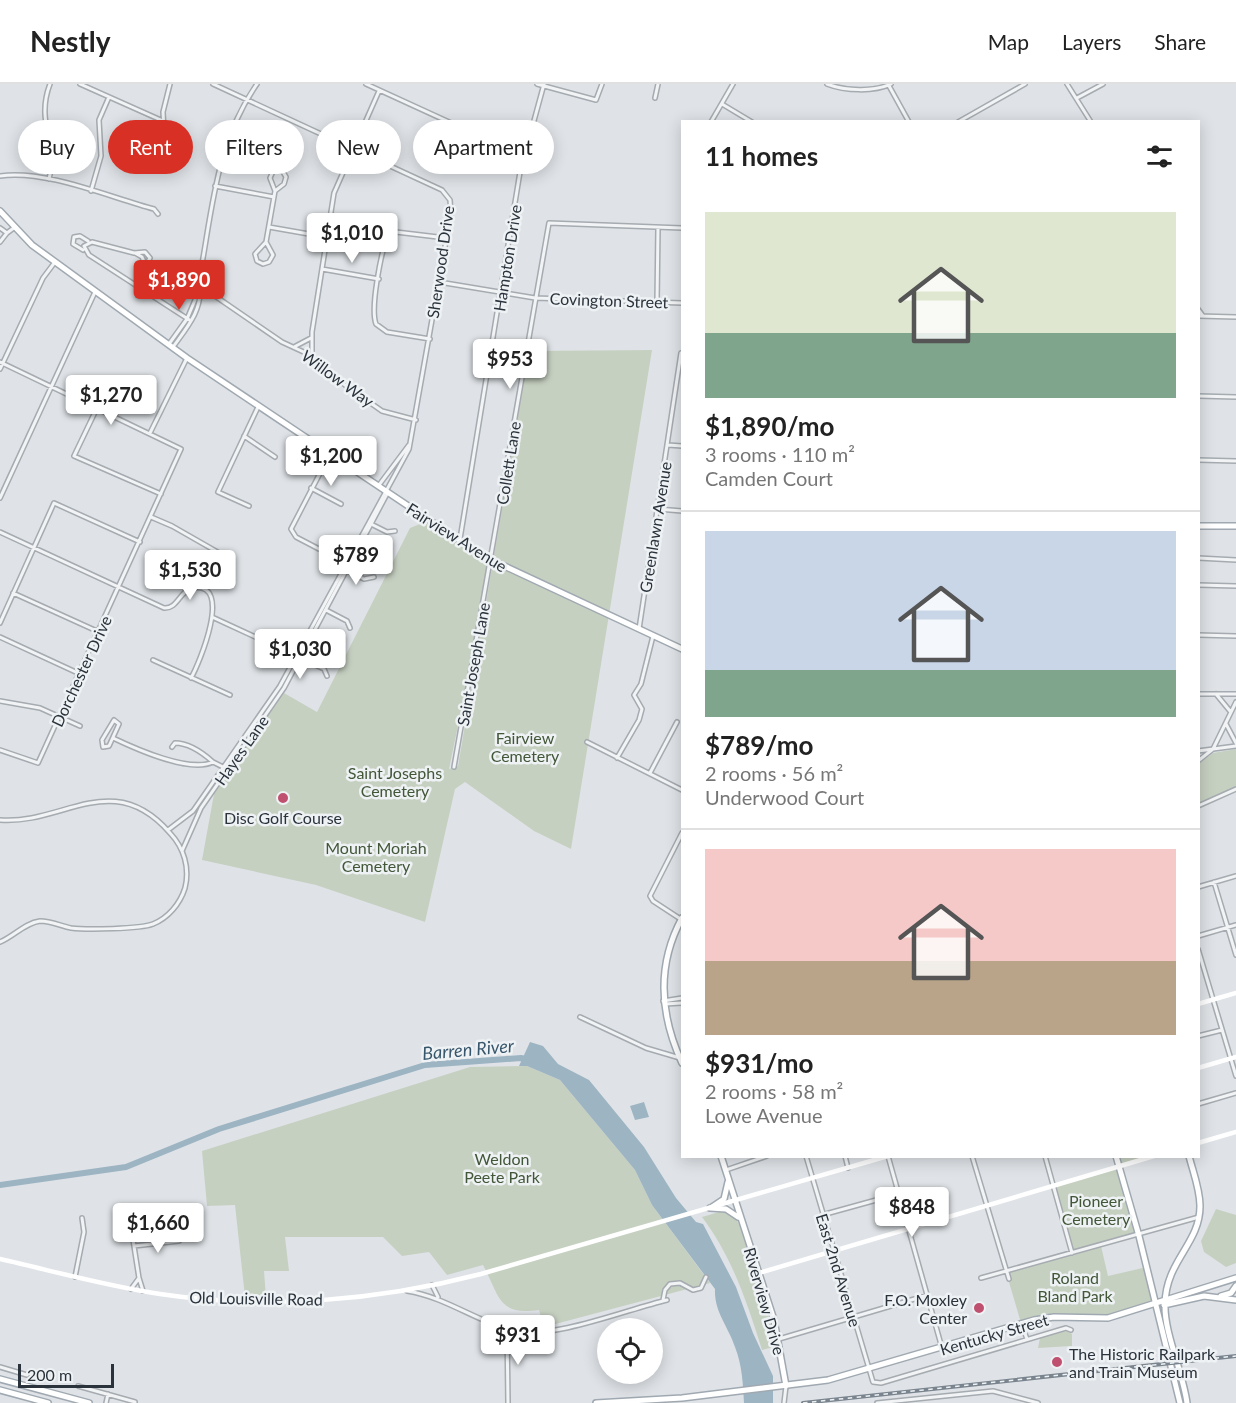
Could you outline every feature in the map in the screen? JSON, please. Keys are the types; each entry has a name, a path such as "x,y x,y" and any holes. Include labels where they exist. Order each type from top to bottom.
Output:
{"main road":[{"name":"Fairview Avenue","path":"0,211 55,262 95,292 258,407 379,485 460,541 492,561 681,649"},
{"path":"1200,526 1236,526"},
{"path":"681,922 667,958 663,1003 669,1028 681,1060"},
{"name":"Riverview Drive","path":"722,1158 778,1339 786,1386"},
{"path":"1117,1158 1139,1235 1180,1403"},
{"path":"1187,1403 1165,1302 1170,1272 1191,1240 1200,1217 1199,1195 1190,1158"},
{"path":"708,1209 726,1196 728,1177"},
{"path":"708,1209 731,1210 744,1227"},
{"name":"Kentucky Street","path":"682,1398 828,1380 869,1370 1022,1323 1054,1317 1106,1318 1156,1305 1236,1278"},
{"path":"1220,1297 1231,1293 1236,1286"},
{"path":"1165,1302 1195,1297 1220,1297 1236,1300"},
{"path":"0,1379 89,1403"},
{"path":"9,1393 12,1382"},
{"path":"0,1390 48,1403"},
{"path":"596,1403 682,1398"},
{"path":"658,1403 682,1398"}],"street":[{"path":"49,179 52,162 43,114 50,84"},
{"path":"80,84 161,120"},
{"path":"163,120 170,84"},
{"name":"Sherwood Drive","path":"213,84 316,132"},
{"path":"171,345 199,303 199,285 220,160 234,122 257,84"},
{"path":"366,84 444,120"},
{"path":"537,84 597,100 602,84"},
{"path":"655,98 658,84"},
{"path":"712,120 733,84"},
{"path":"827,84 845,88 875,88 889,84 908,120"},
{"path":"962,120 1025,84"},
{"path":"1067,84 1090,120"},
{"path":"1077,98 1103,84"},
{"name":"Hampton Drive","path":"535,120 544,85"},
{"path":"366,120 380,91"},
{"path":"91,191 100,156 99,120 109,97"},
{"path":"722,104 749,120"},
{"path":"266,242 273,255 269,262 263,264 257,261 255,254 266,242 275,191 270,175 272,170 279,168 284,171 286,179 275,191"},
{"name":"Sherwood Drive","path":"386,491 411,444 451,208 446,193 401,172"},
{"path":"0,175 21,173 49,179 154,209 158,214"},
{"path":"312,357 311,338 321,269 336,187 342,174"},
{"name":"Hampton Drive","path":"460,541 521,174"},
{"path":"215,186 274,197"},
{"name":"Collett Lane","path":"492,561 549,223 658,228"},
{"path":"0,242 15,227"},
{"path":"269,227 327,237"},
{"path":"0,228 7,233"},
{"path":"657,302 658,228 681,228"},
{"path":"430,339 387,332 378,326 374,317 379,279 386,241 390,234 402,231 446,238"},
{"path":"138,285 145,267 143,258 134,253 89,242 78,236 73,239 74,246 138,285 189,320"},
{"path":"84,251 84,245 89,242"},
{"path":"0,369 43,278 55,262"},
{"path":"321,269 379,279"},
{"name":"Covington Street","path":"438,282 535,298 681,303"},
{"name":"Willow Way","path":"199,285 312,357 345,385 382,411 416,420"},
{"path":"0,498 95,292"},
{"path":"1201,316 1236,317"},
{"name":"Willow Way","path":"294,347 311,338"},
{"name":"Greenlawn Avenue","path":"639,629 680,383 681,353"},
{"path":"1,363 150,433 187,358"},
{"path":"1200,396 1236,397"},
{"path":"249,507 218,492 258,407"},
{"path":"97,408 74,456 162,494"},
{"name":"Dorchester Drive","path":"0,750 38,763 60,717 181,452 180,447 150,433"},
{"path":"244,436 275,457"},
{"name":"Sherwood Drive","path":"379,485 411,444"},
{"path":"668,445 681,446"},
{"path":"319,549 296,537 291,529 330,454"},
{"path":"1200,460 1236,461"},
{"path":"311,488 341,504"},
{"name":"Hayes Lane","path":"168,830 193,811 282,691 386,491"},
{"path":"0,622 54,503 140,542"},
{"path":"658,509 681,511"},
{"path":"151,518 172,526 222,554"},
{"path":"369,523 387,532 395,531"},
{"path":"0,532 167,609 174,606 186,591 200,588 213,599 212,617 199,665 191,678"},
{"path":"1200,558 1236,560"},
{"name":"Saint Joseph Lane","path":"454,768 492,561"},
{"path":"345,569 364,579 374,577"},
{"path":"1200,585 1236,586"},
{"path":"13,593 99,633"},
{"path":"323,609 347,621 350,628"},
{"path":"212,617 264,640"},
{"path":"1200,635 1236,636"},
{"path":"617,758 639,720 642,709 634,695 641,684 653,636"},
{"path":"0,637 80,674"},
{"path":"298,657 324,669 327,676"},
{"path":"153,660 230,695"},
{"path":"1200,694 1236,694"},
{"path":"1216,694 1231,712"},
{"path":"0,700 40,708 80,726"},
{"path":"1200,759 1213,749 1236,702"},
{"path":"115,720 119,726 114,738 108,747 102,746 109,725 115,720"},
{"path":"650,774 677,722"},
{"path":"1200,751 1236,745 1226,724"},
{"path":"114,738 150,754 195,765 203,766 213,762"},
{"path":"587,742 681,790"},
{"path":"172,747 177,743 182,744 203,753 213,762 225,768"},
{"name":"Hayes Lane","path":"182,851 201,808 225,768"},
{"path":"1200,805 1236,789"},
{"path":"0,820 19,819 84,803 108,801 142,810 168,830 182,851 186,870 183,892 171,912 156,922 137,928 79,929 38,922 26,926 0,942"},
{"path":"681,834 650,896 653,901 681,918"},
{"path":"1200,886 1236,876"},
{"path":"1214,882 1236,955"},
{"path":"1200,935 1236,925"},
{"path":"1200,955 1222,1030 1233,1058 1236,1076"},
{"path":"1200,1003 1236,993"},
{"path":"663,1003 681,1001"},
{"path":"580,1017 646,1048 681,1060"},
{"path":"1200,1036 1222,1030"},
{"path":"1200,1067 1233,1058"},
{"path":"1200,1103 1236,1093"},
{"path":"1200,1142 1236,1132"},
{"path":"726,1170 761,1158"},
{"name":"East 2nd Avenue","path":"807,1158 832,1251 873,1382 884,1382 1028,1339"},
{"path":"846,1158 848,1168"},
{"path":"402,1290 432,1285 708,1209 881,1158"},
{"path":"889,1158 942,1348"},
{"path":"973,1158 1009,1279"},
{"path":"1046,1158 1072,1254"},
{"path":"759,1273 908,1227 1148,1158"},
{"path":"822,1215 898,1194"},
{"path":"128,1208 143,1291"},
{"path":"130,1220 186,1213"},
{"path":"981,1278 1200,1217"},
{"path":"75,1277 84,1232 82,1218"},
{"path":"134,1246 179,1240"},
{"name":"Old Louisville Road","path":"0,1259 131,1289 211,1299 276,1302 328,1299 402,1290 440,1299 507,1328 544,1332 665,1300 665,1290 670,1284 680,1283 693,1290 701,1288 706,1276"},
{"path":"131,1289 139,1278"},
{"path":"432,1285 440,1299"},
{"path":"778,1339 928,1295"},
{"path":"1022,1323 1028,1339 1066,1328 1071,1330"},
{"path":"507,1328 508,1403"},
{"path":"0,1367 27,1375"},
{"path":"12,1382 14,1372"},
{"path":"78,1386 135,1402"},
{"name":"Riverview Drive","path":"784,1403 786,1386"},
{"path":"877,1403 993,1391 1038,1403"},
{"path":"106,1403 108,1394"}],"green space":[{"path":"652,350 571,849 534,831 465,782 455,789 425,922 316,885 202,860 214,794 284,693 317,712 410,528 430,520 492,561 449,769 458,766 529,351"},
{"path":"1236,749 1236,787 1200,804 1200,763 1213,753"},
{"name":"Weldon Peete Park","path":"527,1066 560,1080 635,1170 652,1205 710,1283 544,1327 539,1310 515,1310 502,1302 483,1265 447,1275 429,1252 402,1256 383,1237 285,1237 289,1271 264,1271 266,1297 245,1297 235,1205 207,1206 202,1151 470,1067"},
{"path":"1116,1158 1150,1158 1119,1167"},
{"name":"Roland Bland Park","path":"1119,1167 1139,1236 1101,1246 1108,1276 1147,1267 1156,1305 1106,1318 1064,1317 1021,1323 1006,1272 1072,1254 1054,1185"},
{"path":"1216,1209 1236,1215 1236,1263 1226,1267 1204,1252 1201,1241"},
{"path":"726,1210 733,1213 742,1230 777,1346 762,1350 730,1264 702,1217"},
{"path":"1067,1331 1072,1334 1072,1346 1038,1348 1040,1338"}],"water":[{"path":"530,1042 543,1046 558,1064 589,1080 644,1147 676,1198 696,1222 703,1224 736,1287 753,1333 773,1376 773,1403 744,1403 739,1361 732,1339 719,1312 715,1289 652,1205 635,1170 560,1080 527,1066 519,1066"},
{"path":"644,1102 649,1117 635,1120 630,1106"}],"waterway":[{"name":"Barren River","path":"0,1185 126,1167 219,1129 425,1065 521,1058 530,1060"}],"railway":[{"path":"803,1403 1236,1356"}],"place":[{"name":"Disc Golf Course","path":"283,798"},
{"name":"F.O. Moxley Center","path":"979,1308"},
{"name":"The Historic Railpark and Train Museum","path":"1057,1362"}],"park label":[{"name":"Fairview Cemetery","path":"525,746"},
{"name":"Saint Josephs Cemetery","path":"395,781"},
{"name":"Mount Moriah Cemetery","path":"376,856"},
{"name":"Pioneer Cemetery","path":"1096,1209"}]}
